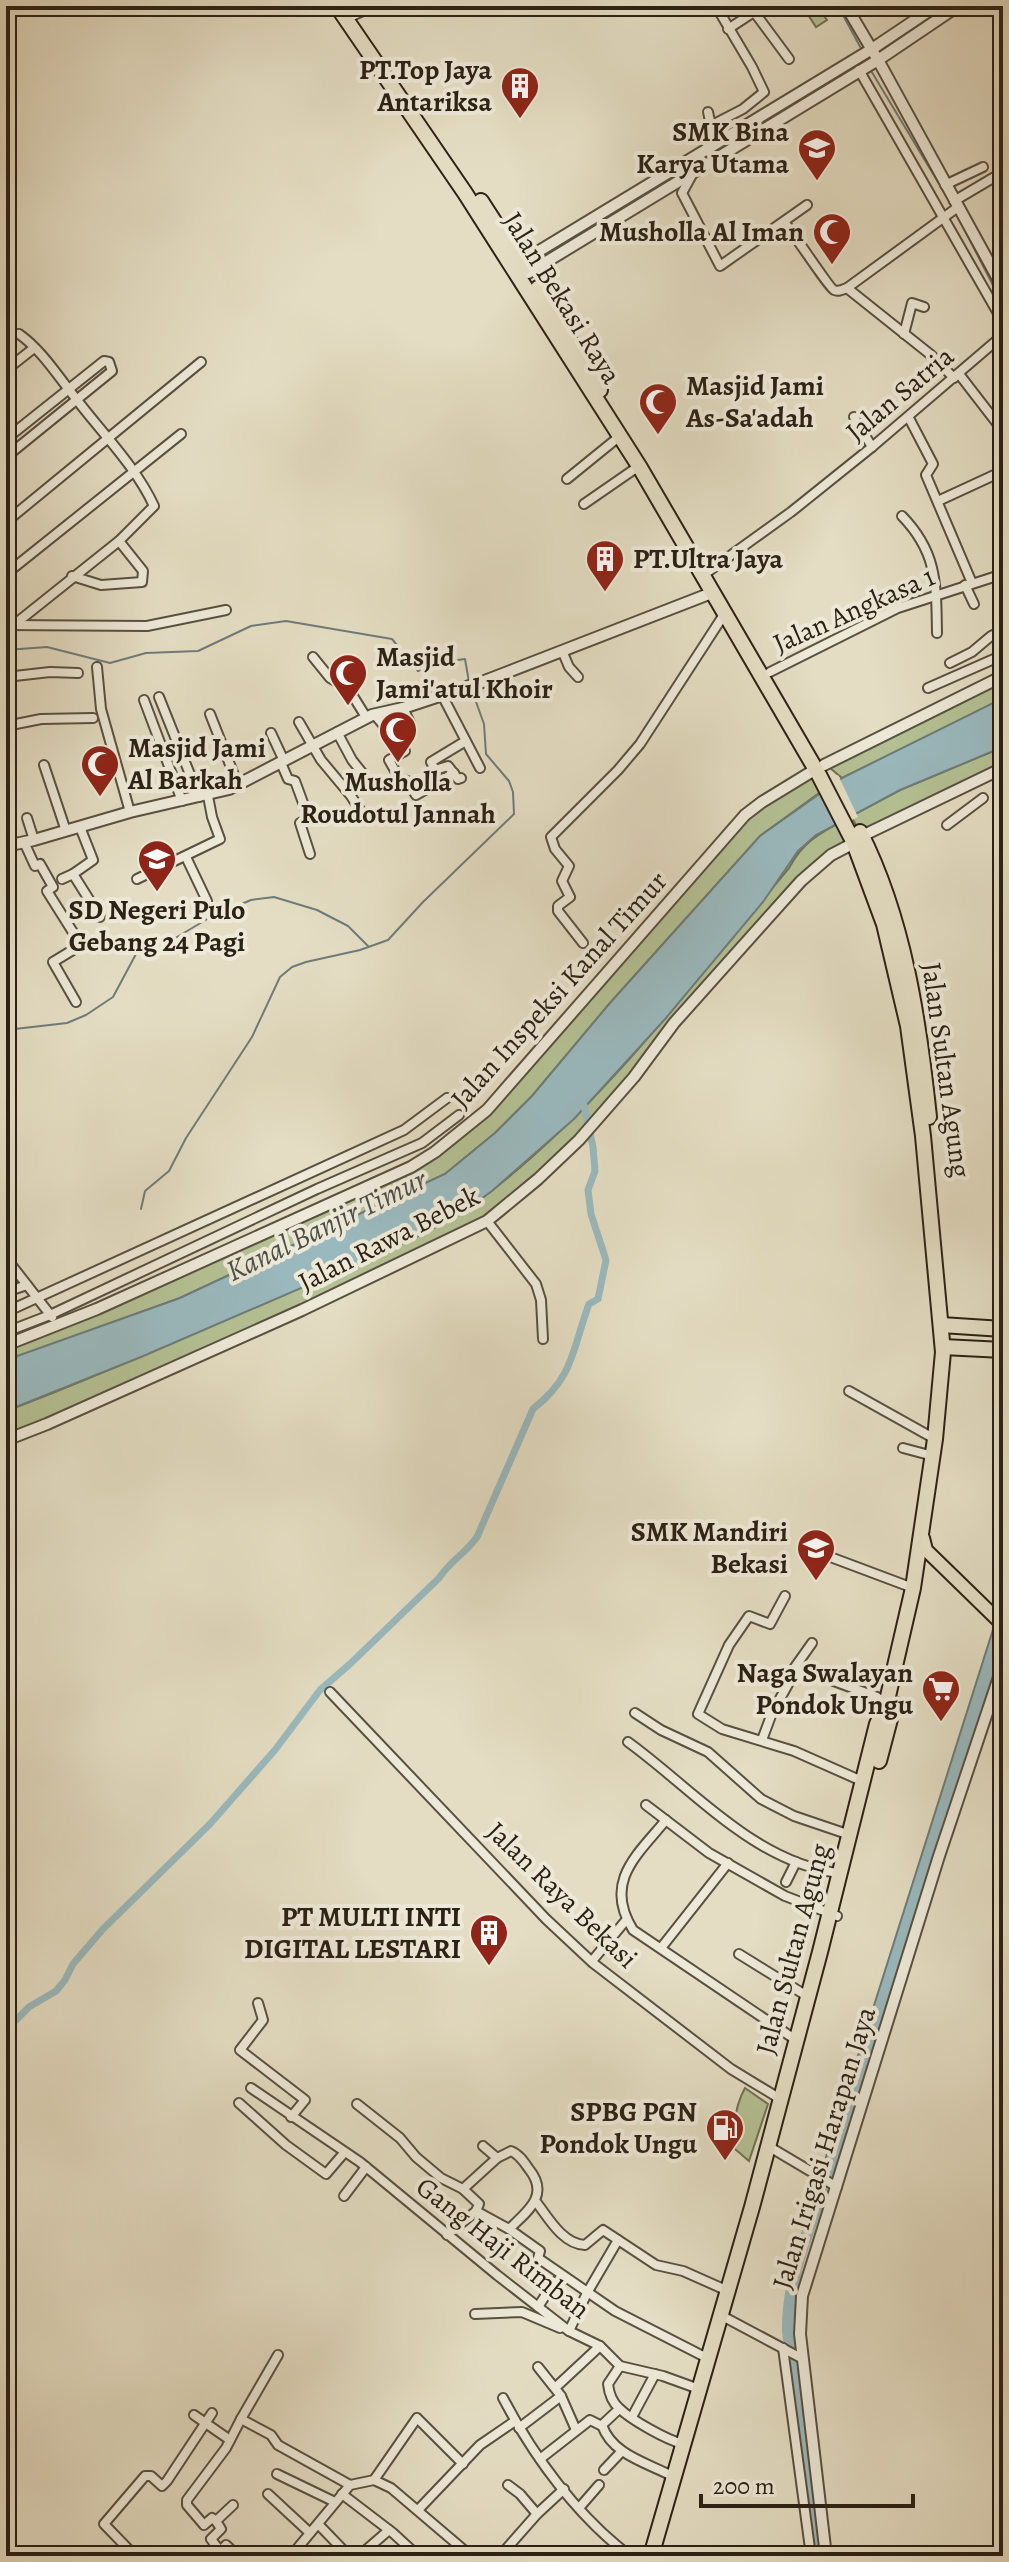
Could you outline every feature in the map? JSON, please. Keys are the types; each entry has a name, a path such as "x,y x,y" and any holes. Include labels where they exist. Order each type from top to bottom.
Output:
{"highway":[{"name":"Jalan Bekasi Raya","path":"337,6 524,268 770,672 856,836"},
{"name":"Jalan Bekasi Raya","path":"351,10 469,191 546,323 639,466 822,769"},
{"name":"Jalan Sultan Agung","path":"856,836 893,921 905,960 926,1084 947,1309 946,1347 924,1543 886,1705 877,1724 878,1747"},
{"name":"Jalan Sultan Agung","path":"856,836 884,924 908,1026 946,1326"},
{"path":"947,1309 953,1317 971,1326"},
{"path":"946,1326 1003,1329"},
{"name":"Jalan Sultan Agung","path":"783,2100 807,1996 833,1915 838,1873 907,1649 944,1432 950,1368 946,1347"},
{"path":"946,1347 1003,1350"},
{"path":"950,1368 956,1357 971,1348"},
{"name":"Jalan Sultan Agung","path":"658,2556 707,2358 730,2292 771,2147 868,1777"},
{"name":"Jalan Sultan Agung","path":"651,2556 683,2444 726,2318 730,2292"}],"main road":[{"path":"924,1543 999,1621"}],"street":[{"path":"351,10 374,6"},
{"path":"715,159 707,149 712,125 743,109 764,92 716,6"},
{"path":"846,6 945,185 951,210 1003,322"},
{"path":"524,268 715,159 859,66 872,49 936,6"},
{"path":"524,268 707,149 859,66 878,60 958,6"},
{"path":"728,29 754,9 789,59"},
{"path":"859,66 951,210 1000,272 1003,288"},
{"path":"708,112 712,125 724,139"},
{"path":"945,185 983,167"},
{"path":"693,172 682,193 720,266 807,205"},
{"path":"784,222 836,291 847,288 1003,172"},
{"path":"847,288 956,376 1003,431"},
{"path":"904,334 912,303 924,307"},
{"path":"10,624 119,541 154,506 109,440 19,334"},
{"name":"Jalan Satria","path":"709,571 791,512 909,418 1003,335"},
{"path":"6,370 34,348"},
{"path":"6,439 104,361 109,362 112,371 6,457"},
{"path":"6,522 201,362"},
{"path":"854,417 872,447"},
{"path":"909,418 933,464 926,475 974,604"},
{"path":"6,574 181,434"},
{"path":"567,479 620,436"},
{"path":"584,504 639,466"},
{"path":"938,501 1003,471"},
{"path":"902,516 920,538 932,560 937,633"},
{"path":"72,576 101,585 142,582 143,571 119,541"},
{"name":"Jalan Angkasa 1","path":"770,672 878,617 936,593 1003,574"},
{"path":"7,843 29,841 238,785 370,716 403,708 563,653 714,592"},
{"path":"10,624 135,627 226,610"},
{"path":"583,943 558,911 558,906 570,897 562,881 569,866 555,849 551,837 640,744 726,612"},
{"path":"950,663 1003,630"},
{"path":"563,653 578,677"},
{"path":"928,688 1003,655"},
{"path":"313,657 330,678 348,688 370,716 405,751 389,760 402,783 407,781 416,795 458,776 448,766 435,770 432,760 464,742"},
{"path":"97,667 101,709 130,812"},
{"path":"6,677 50,672 78,673"},
{"name":"Jalan Inspeksi Kanal Timur","path":"6,1345 53,1319 97,1309 411,1167 435,1152 471,1125 511,1085 523,1067 745,815 762,802 822,769 1003,676"},
{"path":"442,695 480,768"},
{"path":"137,879 220,838 159,697"},
{"path":"144,700 182,801"},
{"path":"403,708 410,723"},
{"path":"210,714 238,785"},
{"path":"6,726 41,719 93,718"},
{"path":"299,722 311,745 364,816"},
{"path":"337,732 364,775"},
{"path":"271,733 288,779 295,780 309,819 300,823 310,854"},
{"path":"44,765 66,831"},
{"name":"Jalan Rawa Bebek","path":"6,1440 302,1310 487,1221 579,1140 634,1077 674,1023 801,881 856,836 1003,768"},
{"path":"947,825 986,796 976,781"},
{"path":"27,818 35,866 40,864 53,887 47,891 81,945 53,962 76,1002"},
{"path":"62,879 93,860 80,827"},
{"path":"186,857 207,901"},
{"path":"73,874 100,917"},
{"path":"6,1312 404,1130 447,1098"},
{"path":"6,1332 53,1319 317,1189 422,1143 459,1115"},
{"path":"487,1221 536,1284 541,1300 543,1339"},
{"path":"6,1258 53,1319"},
{"path":"6,1292 27,1285"},
{"path":"849,1391 935,1439"},
{"path":"903,1448 933,1456"},
{"path":"833,1558 913,1588"},
{"path":"785,1596 770,1624 750,1616 729,1645 698,1712 703,1719 722,1729 868,1777"},
{"path":"999,1621 1003,1598"},
{"path":"762,1740 796,1666 812,1643"},
{"name":"Jalan Irigasi Harapan Jaya","path":"826,2556 806,2471 793,2354 802,2296 1003,1665"},
{"path":"796,1670 807,1678 815,1674 877,1697 886,1705"},
{"name":"Jalan Raya Bekasi","path":"330,1692 546,1919 592,1961 731,2069 783,2100"},
{"path":"635,1713 661,1730 708,1752 761,1799 794,1816 850,1835"},
{"path":"628,1742 743,1833 796,1862 838,1873"},
{"path":"646,1805 728,1863 785,1896 833,1915"},
{"path":"666,1820 636,1856 622,1880 619,1891 633,1930 796,2040"},
{"path":"786,1882 796,1862"},
{"path":"661,1948 728,1863"},
{"path":"592,1961 627,1919"},
{"path":"739,1954 807,1996"},
{"path":"258,2003 263,2020 240,2050 305,2100 291,2117"},
{"name":"Gang Haji Rimban","path":"251,2088 366,2167 538,2307 569,2331 600,2346 620,2366"},
{"path":"239,2103 286,2145 326,2174 344,2153"},
{"path":"357,2104 400,2138 419,2160 446,2182 463,2189 479,2204 476,2211 447,2235"},
{"path":"483,2146 497,2158"},
{"path":"771,2147 837,2187"},
{"path":"463,2189 497,2158 511,2151 516,2152 536,2179 539,2193 537,2203 509,2229"},
{"path":"344,2196 366,2167"},
{"path":"537,2203 558,2229 575,2243 585,2245 602,2230 656,2265 683,2271 730,2292"},
{"path":"476,2211 539,2250 538,2258 615,2311 707,2358"},
{"path":"475,2314 522,2312 569,2331 618,2240"},
{"path":"538,2307 554,2282"},
{"path":"726,2318 793,2354 806,2471 811,2556"},
{"path":"418,2510 480,2445 517,2424 559,2392 600,2346"},
{"path":"232,2554 226,2545 220,2551 211,2539 221,2529 216,2521 212,2518 204,2525 187,2505 187,2500 230,2440 278,2355"},
{"path":"683,2444 673,2442 619,2409 608,2384 620,2366 655,2374 699,2397"},
{"path":"538,2367 559,2392 576,2430"},
{"path":"632,2417 655,2374"},
{"path":"503,2398 540,2459 579,2508 598,2531 630,2556"},
{"path":"602,2426 619,2409"},
{"path":"135,2556 104,2524 145,2476 151,2476 162,2486 167,2481 212,2413"},
{"path":"194,2415 230,2440"},
{"path":"374,2480 417,2418 463,2464"},
{"path":"241,2419 271,2435 278,2445 350,2485"},
{"path":"540,2459 590,2420 602,2426 610,2441 622,2451 675,2478"},
{"path":"604,2470 622,2451"},
{"path":"277,2474 335,2502"},
{"path":"291,2556 350,2485 374,2480 385,2484 471,2556"},
{"path":"508,2485 537,2514"},
{"path":"579,2508 599,2485"},
{"path":"500,2556 564,2489"},
{"path":"268,2494 310,2533"},
{"path":"342,2494 418,2556"},
{"path":"216,2521 233,2505"},
{"path":"318,2524 349,2556"},
{"path":"359,2556 389,2530"}],"green space":[{"path":"817,6 827,20 816,27 803,7"},
{"path":"1003,676 1003,699 842,778 830,768 842,757"},
{"path":"1003,747 1003,768 862,836 851,816 900,790"},
{"path":"816,769 826,788 760,836 610,1003 532,1096 495,1133 445,1174 180,1298 6,1361 6,1345 411,1167 482,1114 745,815"},
{"path":"843,821 854,843 814,867 579,1140 487,1221 6,1439 6,1411 391,1249 467,1209 572,1120 684,996 805,845"},
{"path":"745,2088 768,2104 749,2161 729,2144"}],"water":[{"path":"1003,698 1003,747 900,790 816,835 798,851 763,902 666,1018 574,1119 492,1191 456,1217 373,1257 141,1357 6,1411 6,1360 180,1298 445,1174 495,1133 532,1096 610,1003 760,836 842,778"},
{"path":"1003,1598 1003,1665 837,2187 820,2176"}],"pier":[{"path":"838,775 858,817 838,827 818,788"}],"waterway":[{"path":"838,6 863,52"},
{"path":"870,69 953,207"},
{"path":"956,213 1003,305"},
{"path":"6,650 47,647 110,663 146,653 198,651 251,626 286,621 392,639 418,671 437,663 465,659 469,682"},
{"path":"141,1209 145,1191 169,1171 186,1138 252,1037 280,977 292,967 306,962 360,950 388,940 514,814 509,781 486,754 484,724 471,688"},
{"path":"6,1030 67,1023 86,1015 113,997 145,942 177,937 209,918 251,900 274,897 317,910 348,926 368,946"},
{"path":"6,2030 29,2007 56,1991 73,1964 103,1929 210,1824 275,1750 320,1690 439,1578 477,1537 533,1409 557,1386 570,1362 589,1304 598,1299 606,1260 591,1214 588,1190 595,1171 584,1105"},
{"path":"817,2556 788,2331 796,2270 829,2171"}],"place":[{"name":"PT.Top Jaya Antariksa","path":"520,120"},
{"name":"SMK Bina Karya Utama","path":"817,182"},
{"name":"Musholla Al Iman","path":"832,266"},
{"name":"Masjid Jami As-Sa'adah","path":"658,436"},
{"name":"PT.Ultra Jaya","path":"605,593"},
{"name":"Masjid Jami'atul Khoir","path":"348,707"},
{"name":"Musholla Roudotul Jannah","path":"398,764"},
{"name":"Masjid Jami Al Barkah","path":"100,798"},
{"name":"SD Negeri Pulo Gebang 24 Pagi","path":"157,893"},
{"name":"SMK Mandiri Bekasi","path":"816,1582"},
{"name":"Naga Swalayan Pondok Ungu","path":"941,1723"},
{"name":"PT MULTI INTI DIGITAL LESTARI","path":"489,1967"},
{"name":"SPBG PGN Pondok Ungu","path":"725,2162"}],"water label":[{"name":"Kanal Banjir Timur","path":"326,1225"}]}
